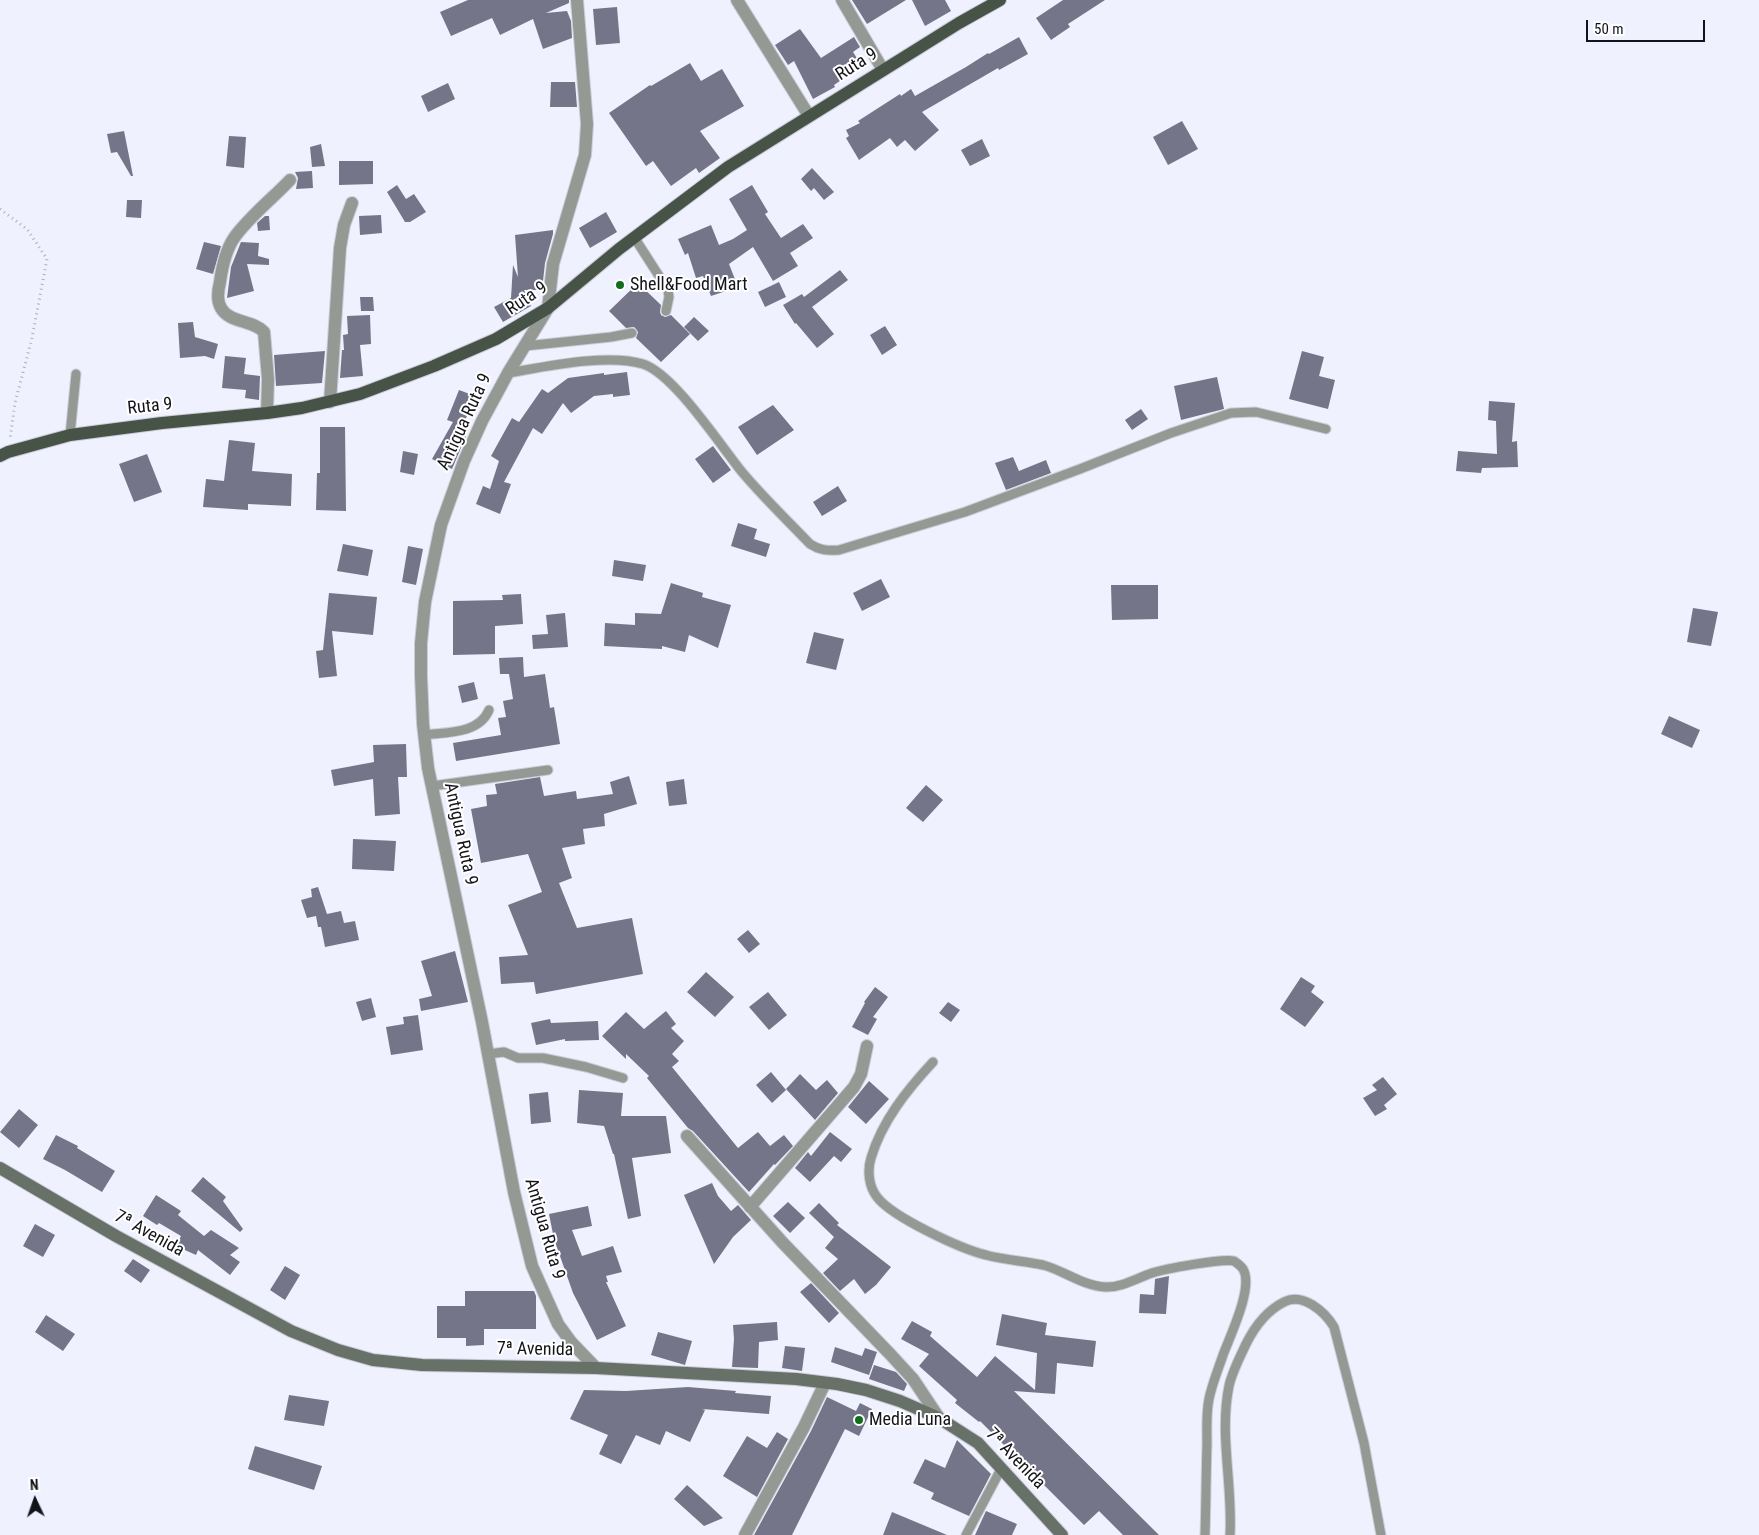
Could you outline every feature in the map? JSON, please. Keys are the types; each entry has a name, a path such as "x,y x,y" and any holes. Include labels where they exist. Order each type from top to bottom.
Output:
{"main road":[{"name":"Ruta 9","path":"4,454 70,435 162,423 267,413 330,402 360,394 434,366 496,339 548,308 634,237 728,167 959,23 1000,0"},
{"name":"7ª Avenida","path":"0,1168 116,1236 291,1331 338,1350 373,1360 401,1364 596,1368 796,1379 825,1382 866,1390 900,1401 939,1418 978,1443 1062,1535"}],"street":[{"path":"548,308 553,264 580,175 586,141 587,124 576,0"},
{"path":"737,0 809,116"},
{"path":"842,0 883,70"},
{"path":"267,413 268,379 264,332 260,328 240,321 221,309 217,300 225,259 234,237 290,180"},
{"path":"330,402 340,248 344,225 352,203"},
{"name":"Antigua Ruta 9","path":"548,308 508,373 464,461 441,525 425,602 421,643 421,676 424,735 432,786 488,1054 514,1192 532,1266 558,1324 571,1342 596,1368"},
{"path":"750,1207 854,1087 861,1074 867,1046"},
{"path":"687,1136 750,1207 890,1354 912,1379 939,1418"},
{"path":"745,1535 804,1427 825,1382"}],"lane":[{"path":"634,237 668,290 669,297 666,311"},
{"path":"525,346 632,333"},
{"path":"508,373 587,362 622,361 642,364 652,368 674,387 743,474 810,544 821,550 828,551 839,550 965,512 1171,433 1231,413 1256,412 1326,430"},
{"path":"70,435 76,374"},
{"path":"424,735 473,728 486,717 489,710"},
{"path":"432,786 548,770"},
{"path":"488,1054 504,1052 518,1058 544,1058 586,1067 623,1078"},
{"path":"933,1062 910,1087 887,1121 870,1161 868,1175 876,1197 883,1204 923,1229 956,1245 985,1255 1043,1266 1096,1286 1107,1288 1168,1269 1224,1261 1233,1261 1240,1265 1247,1279 1242,1305 1209,1398 1205,1535"},
{"path":"1230,1535 1231,1501 1226,1440 1229,1385 1252,1331 1264,1316 1275,1306 1287,1300 1298,1300 1308,1303 1329,1318 1334,1327 1364,1443 1381,1535"},
{"path":"966,1535 1002,1469"}],"path":[{"path":"0,209 27,229 47,259 32,338 4,454"}],"building":[{"path":"468,0 569,0 569,3 546,13 567,11 571,21 572,38 543,49 533,19 500,35 492,18 451,36 440,12"},
{"path":"852,0 906,0 867,24"},
{"path":"912,0 945,0 951,11 925,26"},
{"path":"1063,0 1105,0 1068,24 1070,27 1051,40 1036,18"},
{"path":"617,7 620,43 596,45 593,9"},
{"path":"800,29 821,58 854,37 860,47 853,52 862,66 834,85 835,87 813,99 794,61 788,65 775,45"},
{"path":"1019,37 1028,54 999,70 998,68 922,112 939,130 915,151 905,140 897,147 890,138 859,160 846,138 849,136 846,130 860,123 858,121 900,94 901,96 911,89 915,96"},
{"path":"690,63 701,81 722,69 744,106 700,131 720,158 699,173 696,168 671,186 653,161 646,166 609,113 650,85"},
{"path":"551,82 575,82 577,107 550,107"},
{"path":"448,83 455,99 428,112 421,96"},
{"path":"1182,121 1198,149 1168,165 1153,137"},
{"path":"124,131 133,176 131,176 117,152 111,153 107,134"},
{"path":"229,136 246,137 244,168 226,166"},
{"path":"982,139 990,156 970,166 961,150"},
{"path":"321,144 325,166 312,167 310,147"},
{"path":"339,161 373,161 373,184 339,185"},
{"path":"812,168 834,192 824,200 814,188 811,191 801,179"},
{"path":"312,171 313,188 296,189 298,178 295,172"},
{"path":"397,185 406,199 414,194 426,212 410,222 405,222 387,192"},
{"path":"752,185 768,212 765,214 781,238 803,224 813,238 790,253 798,266 773,281 753,247 729,264 738,287 711,296 703,276 696,278 688,253 685,255 678,239 711,225 719,245 747,230 729,199"},
{"path":"127,200 142,200 141,218 126,217"},
{"path":"606,212 617,232 590,248 579,228"},
{"path":"381,215 382,233 360,235 359,216"},
{"path":"265,216 269,216 270,230 258,231 257,223"},
{"path":"553,230 545,263 542,290 524,290 531,306 503,322 494,307 511,298 513,265 518,277 515,235"},
{"path":"204,242 221,246 213,274 196,269"},
{"path":"241,242 259,243 258,256 269,259 269,265 247,264 254,291 227,298 231,267"},
{"path":"840,270 848,280 812,307 834,334 817,348 795,324 783,305 802,294 804,297"},
{"path":"779,282 786,297 765,307 758,292"},
{"path":"638,283 661,305 661,315 665,317 671,315 690,334 661,362 636,338 638,332 634,327 626,328 609,311"},
{"path":"360,297 373,297 374,311 361,311"},
{"path":"370,315 371,344 360,345 363,376 340,378 342,350 344,350 343,335 348,334 347,316"},
{"path":"694,317 709,331 698,341 684,327"},
{"path":"193,322 195,337 218,344 214,359 205,356 180,358 178,323"},
{"path":"885,326 897,345 882,355 870,335"},
{"path":"325,351 322,383 276,386 274,355"},
{"path":"1302,351 1324,357 1319,376 1335,380 1328,409 1289,399"},
{"path":"225,356 246,358 244,374 260,376 259,400 245,398 246,390 222,388"},
{"path":"627,372 630,395 613,397 613,394 594,396 571,413 563,403 542,434 533,428 504,482 511,484 500,514 476,504 483,486 490,489 499,461 491,456 512,418 519,422 542,389 548,393 568,378"},
{"path":"1217,377 1224,409 1181,420 1174,386"},
{"path":"459,390 475,396 460,433 466,436 452,469 432,459 453,422 447,420"},
{"path":"1489,401 1515,403 1512,442 1517,441 1518,467 1482,468 1481,473 1456,471 1458,451 1497,454 1496,421 1488,420"},
{"path":"773,405 794,430 757,455 738,427"},
{"path":"1141,409 1148,419 1132,430 1125,420"},
{"path":"320,427 345,427 346,511 316,510 317,473 320,473"},
{"path":"229,440 255,443 252,471 292,474 291,506 248,504 248,510 203,507 206,479 224,481"},
{"path":"713,446 731,470 713,483 695,459"},
{"path":"403,451 418,454 414,475 400,472"},
{"path":"147,454 162,492 134,502 119,464"},
{"path":"1013,457 1019,471 1046,460 1051,473 1006,490 995,463"},
{"path":"838,486 847,501 822,516 813,502"},
{"path":"738,523 757,529 754,539 770,544 766,557 731,546"},
{"path":"343,544 373,550 368,576 337,571"},
{"path":"408,546 423,549 416,585 402,582"},
{"path":"614,560 646,565 643,581 612,576"},
{"path":"881,579 890,597 862,611 853,593"},
{"path":"671,583 703,593 702,597 731,605 718,648 689,635 685,652 662,646 662,649 604,646 605,623 635,625 635,613 661,614"},
{"path":"1111,585 1158,585 1158,619 1112,620"},
{"path":"329,593 377,597 373,635 332,631 337,676 319,678 316,651 323,650"},
{"path":"521,594 523,624 495,626 495,654 453,655 453,601 503,600 502,595"},
{"path":"1693,608 1718,612 1711,646 1687,642"},
{"path":"565,613 568,647 533,649 532,635 548,634 546,615"},
{"path":"814,632 844,639 836,670 806,663"},
{"path":"523,657 524,677 545,674 550,708 554,707 560,744 456,761 453,743 501,735 498,718 506,717 503,701 513,699 509,674 500,674 499,658"},
{"path":"474,682 478,699 462,703 458,686"},
{"path":"1669,716 1700,730 1692,748 1661,734"},
{"path":"406,744 407,777 398,777 400,814 375,816 373,779 334,786 331,770 374,762 373,745"},
{"path":"629,776 637,804 604,814 605,826 583,829 585,844 562,848 572,878 559,883 577,928 632,918 643,974 536,994 534,982 501,984 499,957 528,955 508,905 542,892 528,854 481,863 471,809 487,806 486,795 497,794 495,784 540,777 544,796 576,791 577,799 613,794 610,782"},
{"path":"684,779 687,804 669,806 666,782"},
{"path":"926,785 943,800 923,822 906,808"},
{"path":"353,839 396,841 394,871 352,869"},
{"path":"318,887 327,914 341,911 344,923 355,921 359,940 325,947 321,927 318,927 316,916 307,918 301,900 312,897 311,889"},
{"path":"748,930 760,944 749,953 737,939"},
{"path":"455,951 468,1002 421,1011 419,999 432,996 421,961"},
{"path":"706,972 734,997 715,1017 687,992"},
{"path":"1301,977 1315,986 1311,992 1324,1002 1305,1027 1280,1009"},
{"path":"875,987 888,997 873,1017 877,1019 868,1035 852,1027 864,1002"},
{"path":"768,992 787,1015 769,1030 749,1007"},
{"path":"371,998 376,1017 362,1021 356,1002"},
{"path":"948,1002 960,1010 951,1022 939,1013"},
{"path":"666,1011 676,1024 671,1028 684,1041 672,1054 679,1061 672,1067 738,1148 758,1132 770,1146 784,1135 793,1146 749,1192 693,1131 688,1128 647,1078 649,1076 626,1054 626,1059 602,1036 626,1012 644,1029"},
{"path":"418,1015 423,1050 391,1055 386,1027 404,1024 403,1017"},
{"path":"550,1019 551,1023 598,1021 599,1040 565,1041 565,1039 536,1045 531,1023"},
{"path":"771,1072 786,1090 772,1103 756,1085"},
{"path":"800,1074 816,1090 827,1080 838,1093 815,1120 786,1089"},
{"path":"1383,1077 1397,1094 1384,1105 1387,1109 1375,1116 1363,1098 1377,1090 1372,1085"},
{"path":"869,1081 889,1099 866,1124 848,1107"},
{"path":"579,1090 623,1093 621,1116 666,1116 671,1153 632,1158 641,1216 628,1219 614,1154 604,1126 577,1123"},
{"path":"548,1092 551,1122 531,1124 529,1094"},
{"path":"19,1109 38,1125 19,1148 0,1132"},
{"path":"830,1132 852,1149 841,1162 834,1156 810,1182 795,1168 808,1152 811,1156"},
{"path":"56,1135 78,1146 77,1148 115,1171 102,1192 43,1159"},
{"path":"203,1177 226,1197 223,1201 243,1229 240,1232 191,1191"},
{"path":"712,1183 718,1196 731,1211 738,1205 751,1220 733,1237 714,1264 684,1195"},
{"path":"156,1195 181,1211 178,1215 204,1236 211,1230 239,1248 230,1255 240,1262 230,1275 198,1250 196,1255 176,1246 181,1236 143,1216"},
{"path":"788,1202 805,1218 790,1233 773,1216"},
{"path":"819,1203 839,1223 837,1225 891,1267 876,1285 865,1294 854,1279 840,1291 823,1273 838,1259 825,1248 834,1237 809,1213"},
{"path":"588,1206 592,1226 572,1230 582,1256 613,1246 622,1272 606,1276 608,1282 606,1282 626,1326 597,1340 573,1293 554,1239 549,1214"},
{"path":"35,1224 55,1235 43,1257 23,1246"},
{"path":"133,1259 150,1270 141,1283 124,1271"},
{"path":"285,1266 300,1275 285,1300 270,1290"},
{"path":"1169,1276 1166,1314 1139,1313 1140,1294 1154,1295 1155,1279"},
{"path":"811,1283 839,1313 829,1323 800,1292"},
{"path":"465,1291 534,1291 536,1296 536,1329 484,1329 484,1345 466,1346 466,1338 437,1338 437,1306 465,1306"},
{"path":"1002,1314 1047,1323 1045,1335 1096,1341 1093,1367 1057,1363 1055,1394 1014,1391 1159,1535 1123,1535 1099,1511 1084,1525 980,1421 955,1403 957,1400 919,1366 929,1354 901,1339 912,1321 932,1332 930,1336 977,1377 995,1356 1035,1390 1037,1353 996,1345"},
{"path":"46,1315 75,1334 63,1351 35,1332"},
{"path":"777,1322 778,1340 759,1342 758,1368 732,1367 733,1325"},
{"path":"658,1332 692,1341 685,1365 651,1355"},
{"path":"785,1346 805,1348 802,1371 782,1368"},
{"path":"835,1347 862,1356 865,1348 877,1352 869,1375 831,1362"},
{"path":"874,1365 896,1372 907,1384 904,1391 869,1379"},
{"path":"688,1387 771,1396 769,1414 702,1409 705,1410 690,1442 666,1431 660,1445 636,1435 621,1464 599,1454 608,1435 570,1419 584,1390 626,1391"},
{"path":"289,1395 329,1401 324,1426 284,1420"},
{"path":"827,1397 856,1411 860,1403 872,1409 859,1436 845,1429 792,1535 754,1535 811,1431"},
{"path":"777,1432 788,1439 757,1497 723,1476 747,1436 767,1448"},
{"path":"957,1440 991,1474 969,1516 931,1499 934,1493 913,1483 925,1459 945,1468"},
{"path":"255,1446 322,1466 314,1490 248,1469"},
{"path":"687,1485 723,1518 704,1526 674,1499"},
{"path":"986,1511 1017,1524 1012,1535 975,1535"},
{"path":"892,1512 947,1535 883,1535"}],"place":[{"name":"Shell&Food Mart","path":"620,285"},
{"name":"Media Luna","path":"859,1420"}]}
